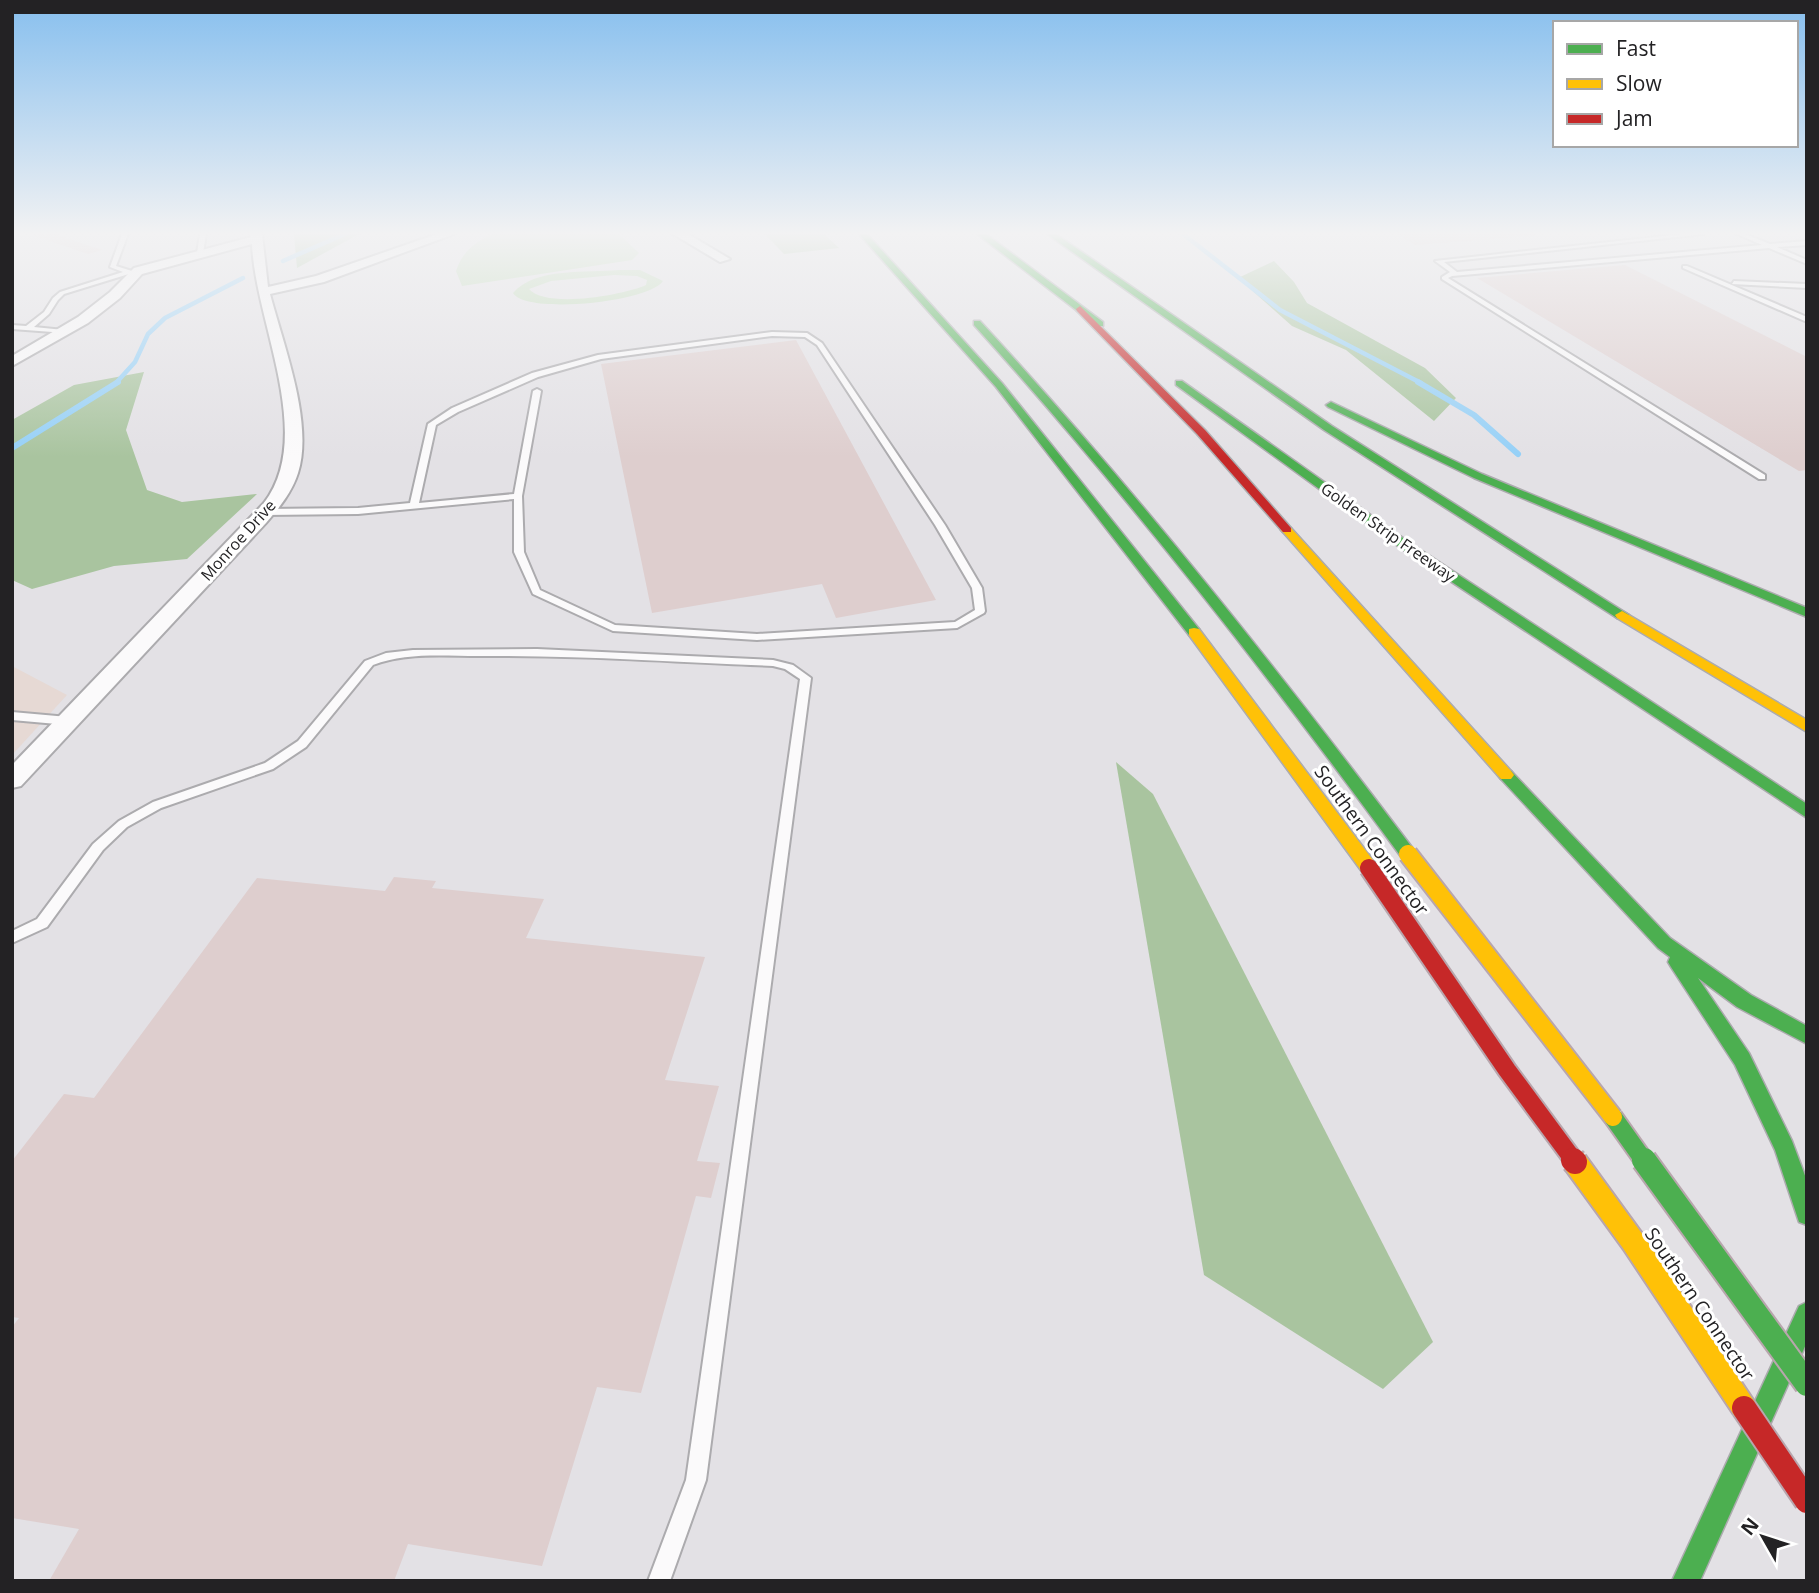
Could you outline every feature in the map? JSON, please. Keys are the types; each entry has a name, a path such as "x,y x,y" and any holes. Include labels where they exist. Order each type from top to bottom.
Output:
{"main road":[{"name":"Southern Connector","path":"932,308 1055,452 1369,868 1507,1070 1634,1243 1807,1501"},
{"path":"1152,308 1194,339 1431,494 1807,727"},
{"name":"Golden Strip Freeway","path":"1080,309 1234,424 1406,546 1807,813"},
{"path":"1080,309 1201,432 1413,673 1584,861 1664,943 1744,1000 1807,1036"},
{"name":"Southern Connector","path":"970,315 1040,391 1218,601 1275,673 1408,854 1602,1102 1807,1384"},
{"path":"1194,339 1478,476 1807,613"},
{"path":"1664,943 1742,1059 1785,1148 1807,1214"},
{"path":"1686,1581 1807,1314"}],"street":[{"path":"12,362 64,332 97,308"},
{"name":"Monroe Drive","path":"12,780 265,512 282,489 293,460 287,395 268,308"}],"lane":[{"path":"27,329 50,308"},
{"path":"1492,308 1762,477"},
{"path":"1782,308 1807,320"},
{"path":"12,327 64,332"},
{"path":"414,506 432,425 455,410 522,380 601,357 772,334 807,335 820,344 940,525 977,588 980,611 957,625 757,637 613,628 536,592 519,552 518,496 537,391"},
{"path":"265,512 358,511 518,496"},
{"path":"12,937 42,923 98,848 123,824 157,805 269,766 289,754 302,744 369,663 386,656 413,653 537,652 773,663 789,667 806,678 696,1480 659,1581"},
{"path":"12,716 68,721"}],"shaded area":[{"path":"12,666 67,695 12,755"}],"green space":[{"path":"1272,308 1317,308 1425,368 1456,398 1434,421 1346,350 1292,326"},
{"path":"144,372 126,430 147,490 182,502 257,494 187,559 114,566 32,589 12,580 12,420 74,385"},
{"path":"1116,762 1153,794 1433,1342 1383,1389 1204,1275"}],"building":[{"path":"1528,308 1711,308 1807,357 1807,470 1799,471"},
{"path":"796,340 936,600 836,618 822,584 652,613 601,364"},
{"path":"394,877 436,881 432,888 544,899 526,938 705,957 665,1080 719,1086 697,1161 720,1163 711,1198 696,1196 641,1393 597,1387 542,1566 408,1544 394,1581 49,1581 79,1529 12,1518 12,1327 19,1318 12,1317 12,1161 64,1094 94,1098 257,878 385,891"}],"waterway":[{"path":"116,383 135,362 148,334 165,318 184,308"},
{"path":"1278,308 1421,383"},
{"path":"12,448 118,382"},
{"path":"1418,382 1474,415 1518,454"}],"traffic: fast":[{"path":"930,308 999,385 1194,632"},
{"path":"1079,308 1100,324"},
{"path":"1157,308 1328,428 1622,615"},
{"path":"977,323 1091,451 1200,582 1408,854"},
{"path":"1179,383 1406,546 1807,812"},
{"path":"1331,405 1478,476 1807,613"},
{"path":"1506,775 1664,943 1744,1001 1807,1036"},
{"path":"1677,962 1742,1059 1785,1148 1807,1214"},
{"path":"1613,1117 1807,1384"},
{"path":"1686,1581 1807,1314"}],"traffic: slow":[{"path":"1287,530 1506,775"},
{"path":"1622,615 1807,727"},
{"path":"1194,632 1369,868"},
{"path":"1408,854 1613,1117"},
{"path":"1575,1162 1634,1243 1744,1408"}],"traffic: jam":[{"path":"1080,309 1201,432 1287,530"},
{"path":"1369,868 1507,1070 1575,1162"},
{"path":"1744,1408 1807,1501"}]}
